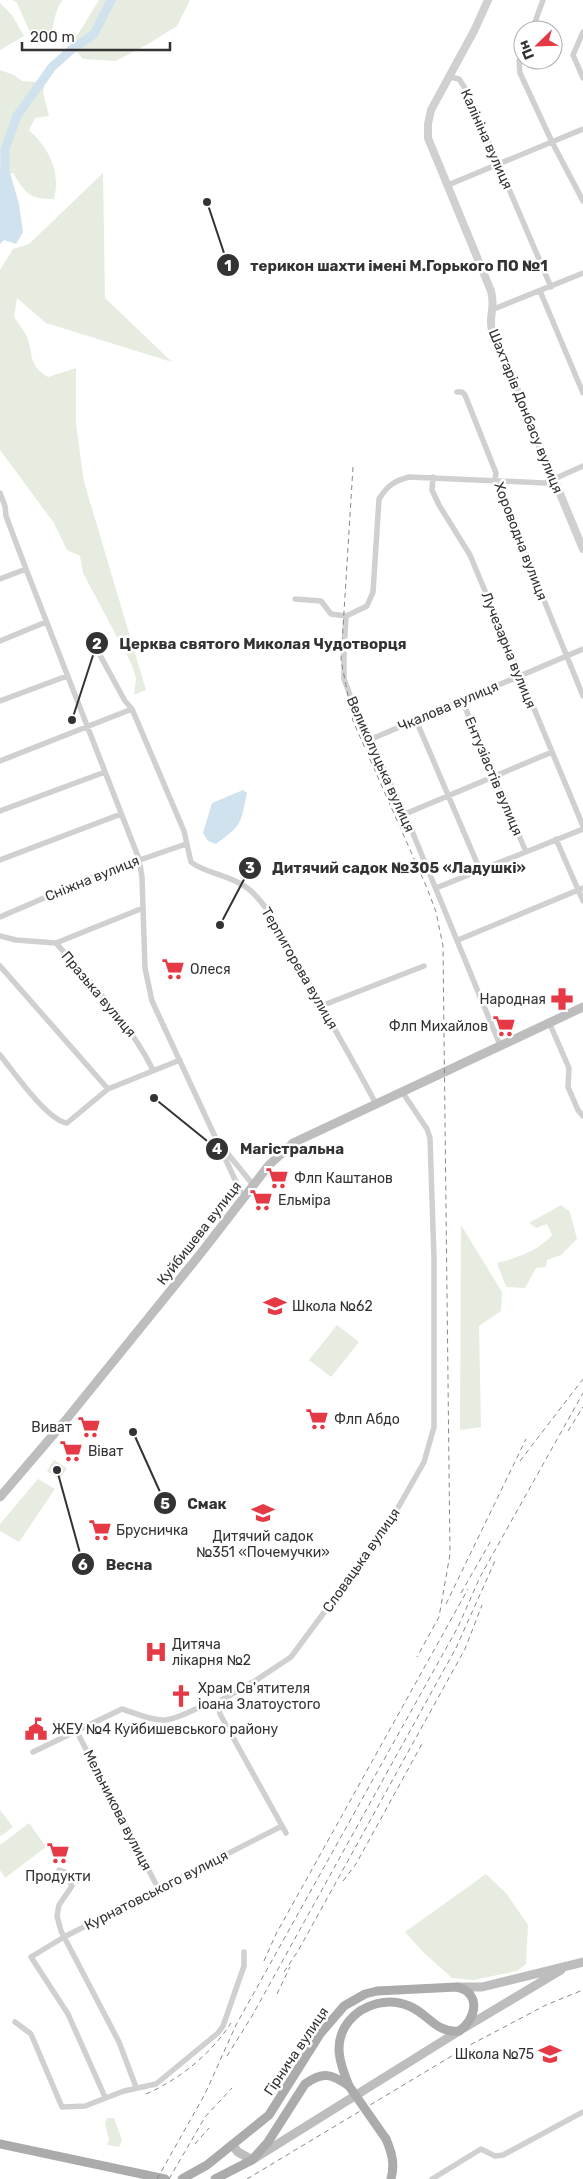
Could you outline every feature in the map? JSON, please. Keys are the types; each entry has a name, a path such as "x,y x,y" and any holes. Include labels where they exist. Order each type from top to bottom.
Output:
{"main road":[{"name":"Куйбишева вулиця","path":"0,1497 65,1421 244,1199 269,1165 293,1143 583,1007"},
{"name":"Гірнича вулиця","path":"182,2179 207,2165 269,2115 320,2034 344,2006 365,1994 377,1991 482,1987 583,1962"},
{"name":"Гірнича вулиця","path":"215,2179 252,2160 462,2029 570,1965"},
{"path":"390,2179 393,2166 392,2155 386,2139 349,2086 338,2055 340,2039 348,2023 365,2008 375,2004 396,2003 409,2006 444,2030 462,2029 473,2014 473,2000 464,1989 457,1987"},
{"path":"232,2145 238,2152 252,2160 268,2142 305,2084 314,2077 326,2075 337,2078 349,2086"},
{"path":"0,2144 133,2177 165,2179"}],"street":[{"name":"Калініна вулиця","path":"488,0 450,76 455,77 462,83 499,164 551,287"},
{"path":"536,20 543,0"},
{"path":"583,32 573,55 583,78"},
{"path":"520,70 552,142 583,201"},
{"name":"Шахтарів Донбасу вулиця","path":"450,76 431,110 427,132 430,144 491,289 494,309 490,322 492,330 583,549"},
{"path":"448,185 583,128"},
{"path":"494,309 583,273"},
{"path":"540,291 583,393"},
{"name":"Хороводна вулиця","path":"457,392 462,392 465,395 496,473 494,480 583,696"},
{"path":"295,599 321,601 331,614 346,616 367,606 373,592 379,499 386,488 396,480 409,476 545,483 583,466"},
{"name":"Лучезарна вулиця","path":"433,477 432,490 439,506 470,555 583,827"},
{"path":"0,493 5,506 3,517 26,569 139,859 145,968 152,1001 244,1199"},
{"path":"0,579 26,569"},
{"name":"Великолуцька вулиця","path":"346,616 344,680 369,740 405,814 500,1045"},
{"path":"0,641 46,622"},
{"name":"Терпигорева вулиця","path":"95,646 125,701 132,708 184,831 190,859 194,864 229,877 248,888 257,897 272,918 346,1047 376,1104"},
{"name":"Чкалова вулиця","path":"369,740 583,649"},
{"path":"0,702 67,676"},
{"name":"Ентузіастів вулиця","path":"462,700 526,852"},
{"path":"0,761 132,708"},
{"path":"416,720 480,870"},
{"path":"405,814 552,752"},
{"path":"0,811 105,772"},
{"path":"0,860 121,814"},
{"path":"436,888 583,827"},
{"path":"556,839 581,889 583,900"},
{"name":"Сніжна вулиця","path":"0,917 139,859 186,844"},
{"path":"458,940 581,889"},
{"path":"56,943 143,908"},
{"name":"Празька вулиця","path":"0,936 16,940 56,943 120,1015 140,1044 153,1070"},
{"path":"0,966 108,1089"},
{"path":"321,1006 424,966"},
{"path":"549,1022 569,1068 568,1087 578,1110 583,1116"},
{"path":"0,1055 45,1110 62,1122 70,1122 108,1089 180,1060"},
{"name":"Словацька вулиця","path":"33,1752 78,1732 122,1709 158,1720 167,1720 210,1703 218,1702 255,1682 291,1657 386,1529 424,1462 434,1428 434,1259 430,1138 427,1129 403,1093"},
{"path":"218,1141 254,1186"},
{"path":"218,1702 220,1714 286,1833"},
{"name":"Мельникова вулиця","path":"78,1732 158,1888"},
{"name":"Курнатовського вулиця","path":"105,2097 68,2014 31,1957 64,1937 282,1826"},
{"path":"59,1870 65,1872 72,1886 60,1901 57,1916 64,1937 119,2042 136,2087"},
{"path":"15,2022 31,2034 62,2107 85,2106 136,2087 156,2084 210,2040 223,2026 244,1966 244,1952"},
{"path":"432,2179 481,2149 495,2156 503,2155 583,2112"}],"shaded area":[{"path":"13,0 63,0 57,10 51,33 45,43 33,39 17,3"},
{"path":"99,0 190,0 177,26 148,44 116,61 83,59 70,44"},
{"path":"0,3 12,15 24,36 0,50"},
{"path":"0,70 14,75 22,81 45,83 43,92 49,116 35,118 29,130 48,153 52,161 56,179 54,199 39,198 29,194 21,186 13,173 0,175"},
{"path":"103,173 105,298 172,362 46,323 17,298 14,317 26,334 34,364 42,373 48,377 76,368 76,424 84,482 146,690 134,695 136,678 131,663 83,573 80,556 67,550 54,523 0,450 0,270 13,249 29,244"},
{"path":"561,1205 570,1212 577,1239 561,1255 547,1260 546,1267 536,1268 525,1288 506,1287 497,1263 527,1253 546,1241 552,1235 547,1224 536,1228 529,1223"},
{"path":"461,1225 502,1292 501,1311 479,1326 481,1427 460,1430"},
{"path":"337,1325 359,1342 331,1377 309,1360"},
{"path":"54,1460 67,1468 60,1479 47,1471"},
{"path":"38,1479 55,1489 19,1542 0,1531 0,1524"},
{"path":"0,1810 13,1827 1,1836 0,1835"},
{"path":"29,1823 46,1847 5,1878 0,1870 0,1845"},
{"path":"486,1874 506,1893 528,1925 526,1964 517,1971 473,1980 452,1978 424,1953 405,1932"},
{"path":"107,2118 114,2118 122,2140 119,2147 107,2145 109,2139 105,2124"}],"water":[{"path":"8,166 19,204 23,232 16,244 4,240 0,244 0,168"},
{"path":"243,790 247,793 243,812 236,828 216,844 208,841 203,833 212,803"}],"waterway":[{"path":"5,177 5,149 17,116 52,67 71,50 94,34 111,0"}],"railway":[{"path":"353,467 341,660 353,721 427,888 436,912 443,946 450,1554 439,1617 417,1657"},
{"path":"520,1461 583,1379"},
{"path":"157,2179 205,2094 236,2025 458,1627 480,1577 583,1393"},
{"path":"568,1431 583,1407"},
{"path":"446,1604 526,1439"},
{"path":"461,1593 492,1539"},
{"path":"227,2056 252,2016 456,1648 495,1561"},
{"path":"264,1961 276,1934 468,1589"},
{"path":"284,1972 298,1951 465,1649 482,1605"},
{"path":"343,1881 356,1864 423,1742"},
{"path":"277,1994 290,1967"},
{"path":"247,2179 470,2045 546,2005 583,1990"},
{"path":"146,2094 171,2081 194,2064 214,2045 231,2023"},
{"path":"169,2179 205,2117 232,2088"},
{"path":"195,2144 209,2128"}],"place":[{"name":"терикон шахти імені М.Горького ПО №1","path":"207,202"},
{"name":"Церква святого Миколая Чудотворця","path":"72,720"},
{"name":"Дитячий садок №305 «Ладушкі»","path":"220,925"},
{"name":"Олеся","path":"173,969"},
{"name":"Народная","path":"562,999"},
{"name":"Флп Михайлов","path":"504,1026"},
{"name":"Магістральна","path":"154,1098"},
{"name":"Флп Каштанов","path":"277,1178"},
{"name":"Ельміра","path":"261,1200"},
{"name":"Школа №62","path":"275,1306"},
{"name":"Флп Абдо","path":"317,1419"},
{"name":"Виват","path":"89,1427"},
{"name":"Смак","path":"133,1432"},
{"name":"Віват","path":"71,1451"},
{"name":"Весна","path":"57,1470"},
{"name":"Дитячий садок №351 «Почемучки»","path":"263,1513"},
{"name":"Брусничка","path":"100,1530"},
{"name":"Дитяча лікарня №2","path":"156,1652"},
{"name":"Храм Св'ятителя іоана Златоустого","path":"181,1696"},
{"name":"ЖЕУ №4 Куйбишевського району","path":"36,1729"},
{"name":"Продукти","path":"58,1853"},
{"name":"Школа №75","path":"550,2054"}]}
